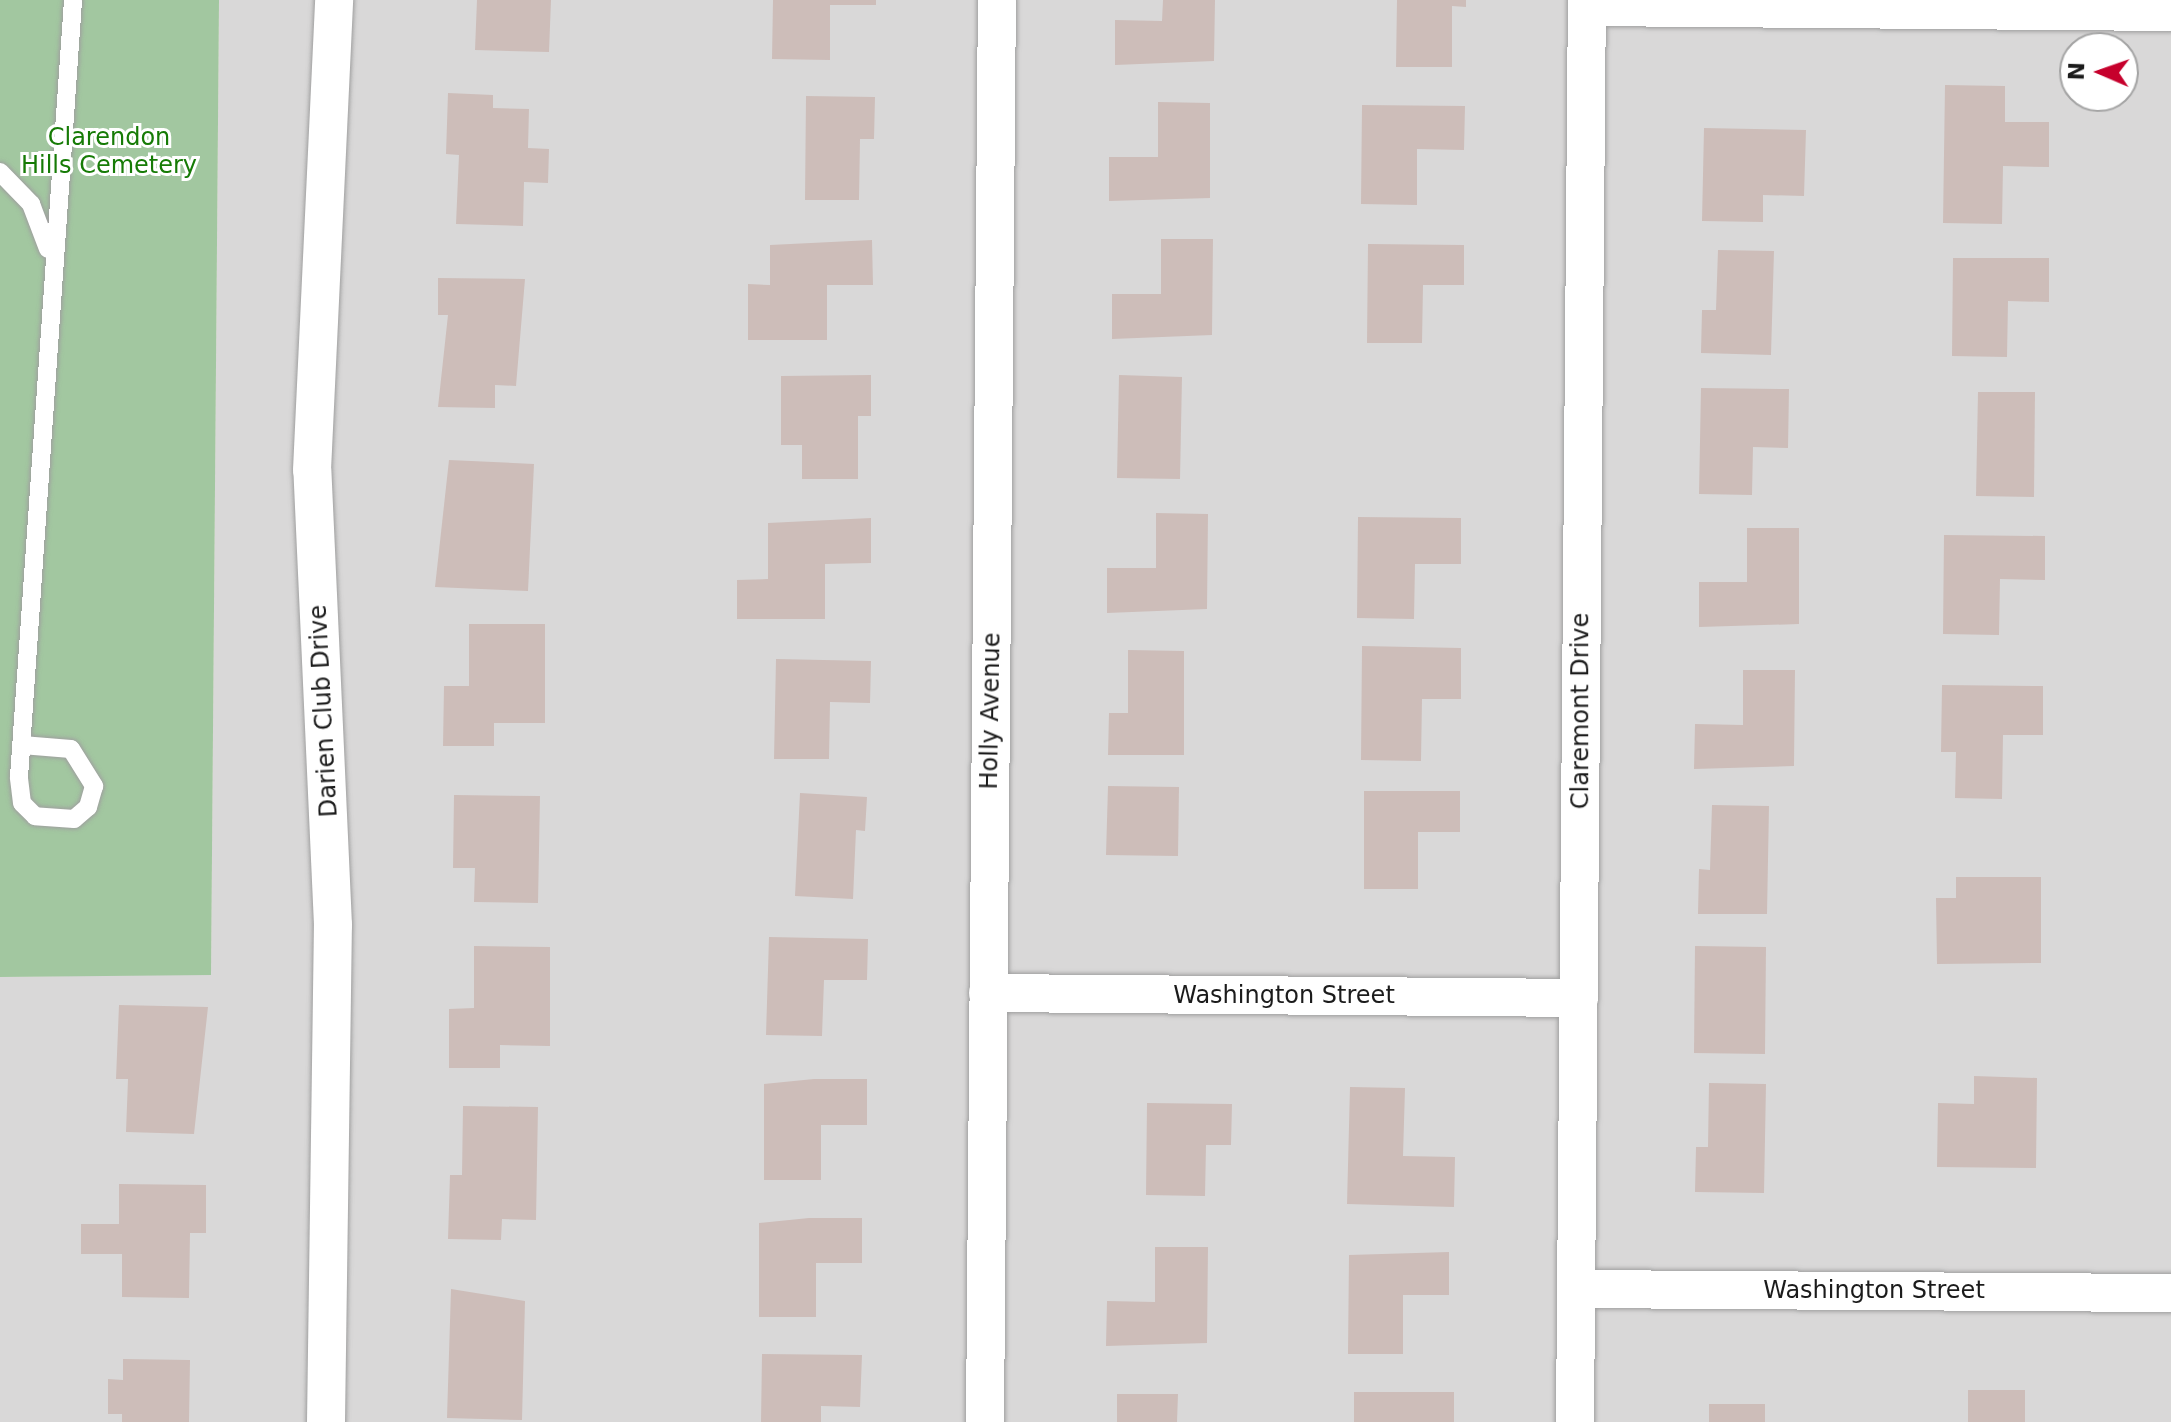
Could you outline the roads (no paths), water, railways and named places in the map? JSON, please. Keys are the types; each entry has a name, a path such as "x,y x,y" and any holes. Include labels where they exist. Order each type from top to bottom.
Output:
{"street":[{"name":"Darien Club Drive","path":"326,1422 333,925 312,470 334,0"},
{"name":"Holly Avenue","path":"985,1422 997,0"},
{"path":"1587,4 2171,12"},
{"name":"Claremont Drive","path":"1575,1422 1587,4"},
{"name":"Washington Street","path":"988,993 1579,998"},
{"name":"Washington Street","path":"1576,1289 2171,1293"}],"lane":[{"path":"22,745 71,749 94,786 88,807 74,819 35,816 22,803 22,745 50,255 73,0"},
{"path":"0,172 31,204 50,255"}],"park label":[{"name":"Clarendon Hills Cemetery","path":"109,152"}]}
